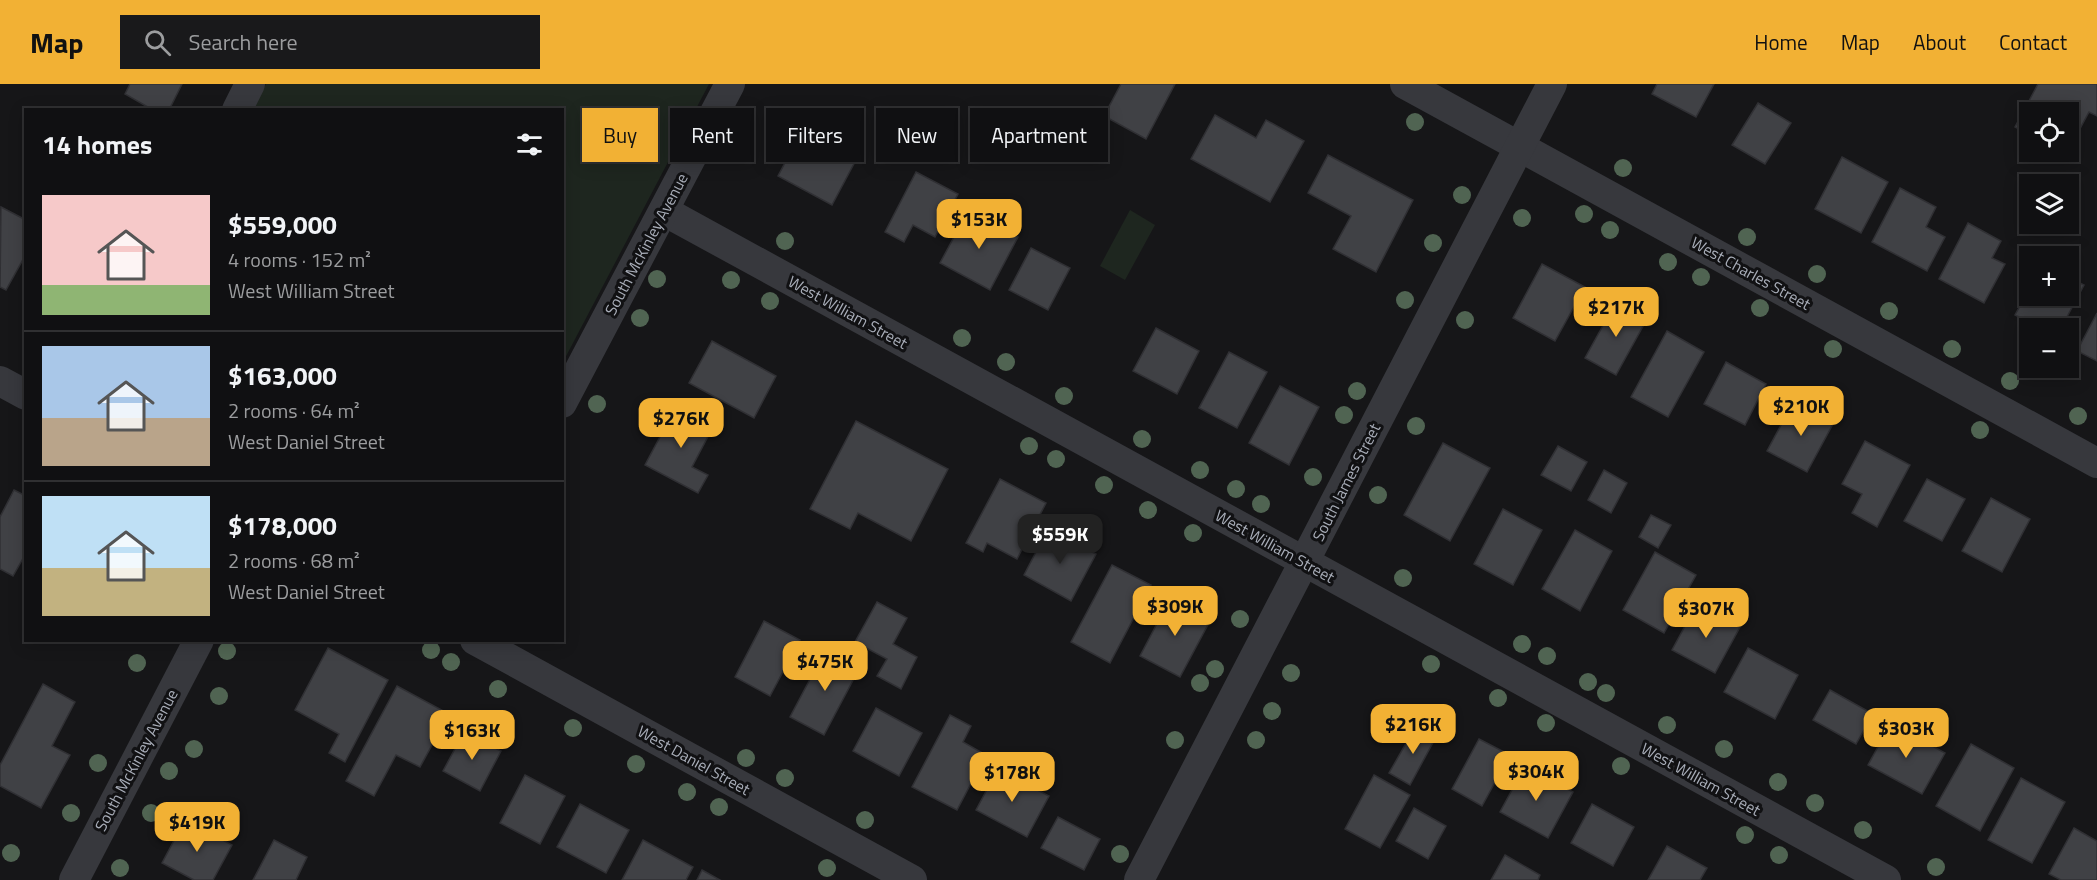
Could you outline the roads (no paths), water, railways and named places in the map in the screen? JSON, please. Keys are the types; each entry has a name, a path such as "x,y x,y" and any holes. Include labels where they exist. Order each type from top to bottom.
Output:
{"street":[{"path":"238,108 250,84"},
{"name":"South McKinley Avenue","path":"564,399 730,84"},
{"name":"West Charles Street","path":"1405,84 2097,463"},
{"name":"South James Street","path":"1139,880 1552,84"},
{"name":"West William Street","path":"663,211 1886,880"},
{"path":"0,381 24,394"},
{"name":"South McKinley Avenue","path":"74,880 198,642"},
{"name":"West Daniel Street","path":"479,642 912,880"}]}
